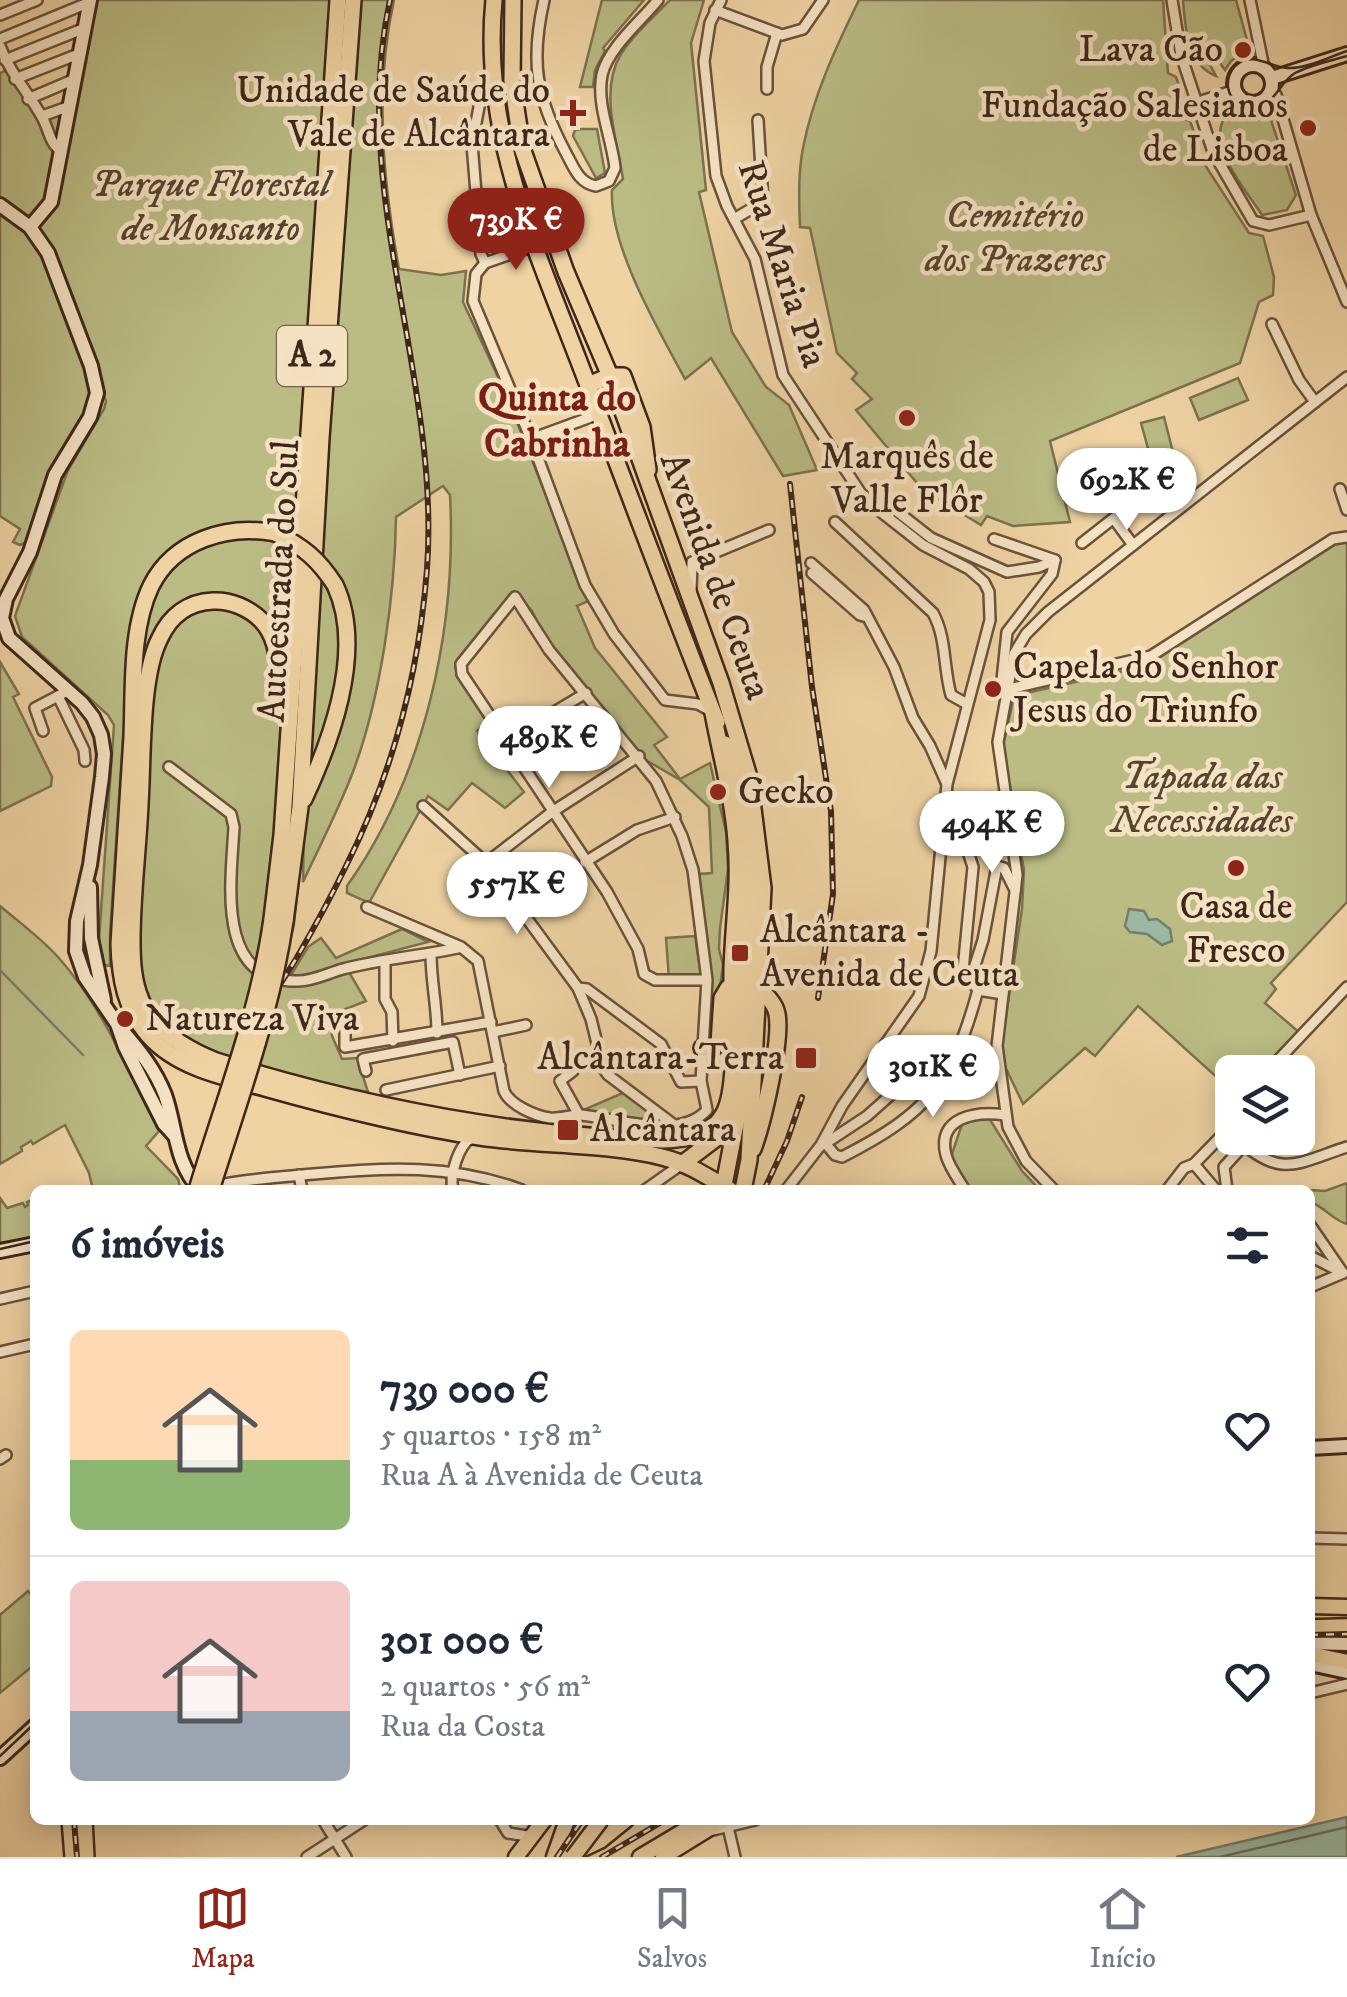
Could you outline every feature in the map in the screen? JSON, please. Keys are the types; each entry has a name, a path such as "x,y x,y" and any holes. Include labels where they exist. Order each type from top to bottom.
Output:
{"highway":[{"name":"Autoestrada do Sul","path":"290,712 338,0"},
{"name":"Autoestrada do Sul","path":"300,807 353,0"},
{"name":"Avenida de Ceuta","path":"494,0 494,82 506,162 534,246 733,763 748,837 750,895 736,1124 727,1185"},
{"path":"512,0 512,81 522,148 566,272 610,376 588,385"},
{"path":"572,346 595,338"},
{"name":"Avenida de Ceuta","path":"610,376 623,376 638,414 651,494 721,682 756,812 763,888 743,995"},
{"path":"300,807 316,772 344,678 348,628 344,605 323,566 309,552 275,534 240,530 200,540 158,574 144,605 134,689 120,974 126,998 150,1038 187,1064 212,1074 340,1110 480,1137 660,1156 719,1185"},
{"path":"290,712 281,696 278,651 258,616 242,606 220,600 184,608 168,624 157,642 146,710 133,969 144,1006 156,1024 192,1051 310,1089 388,1108 481,1124 677,1140 711,1128 726,1110 743,995"},
{"name":"A 2","path":"213,1185 278,972 290,712"},
{"name":"A 2","path":"201,1185 278,920 300,807"},
{"path":"702,1048 719,1043 743,995"},
{"path":"743,995 774,1006 777,1021 764,1114 744,1185"},
{"path":"682,1164 736,1124"},
{"path":"70,1825 73,1857"},
{"path":"84,1825 86,1857"}],"main road":[{"path":"1315,1606 1343,1606"},
{"path":"1315,1655 1347,1662"},
{"path":"563,1857 566,1825"},
{"path":"563,1857 586,1825"},
{"path":"563,1857 596,1825"},
{"path":"563,1857 600,1841 620,1825"},
{"path":"640,1857 702,1827"},
{"path":"663,1857 702,1827"},
{"path":"516,1857 538,1830"},
{"path":"538,1830 546,1857"}],"street":[{"path":"0,15 37,0"},
{"path":"544,0 536,54 542,102 580,178 592,186 605,184 615,168 601,87 603,72 611,56 658,0"},
{"path":"718,5 782,35 803,29 823,0"},
{"path":"1172,0 1179,46 1213,152 1253,221 1269,225 1311,215"},
{"path":"1250,0 1269,79 1311,215 1347,302"},
{"path":"30,227 50,205 90,1"},
{"path":"61,151 53,146 42,116 7,71 0,42 90,1"},
{"name":"Rua Maria Pia","path":"718,5 704,60 716,176 755,259 783,375 860,492 923,545 969,569 990,592 990,620 946,784 932,951 919,996 842,1106 823,1145"},
{"path":"7,71 85,28"},
{"path":"767,89 767,67 777,33"},
{"path":"7,71 80,52"},
{"path":"1269,79 1347,54"},
{"path":"1252,64 1269,79 1264,101 1251,104 1235,90 1235,77 1243,67 1252,64"},
{"path":"28,99 75,80"},
{"path":"485,263 472,144 482,91 494,82 512,81"},
{"path":"1196,103 1235,90"},
{"path":"42,116 70,106"},
{"path":"734,218 764,202 758,120"},
{"path":"0,205 30,227 48,253 94,374 96,401 55,475 30,552 6,599 2,618 9,638 62,693 89,710 102,740 104,754 90,865 91,938 104,1000 196,1185"},
{"path":"534,246 485,263 476,274 473,301 531,439 585,586 614,634 665,700 698,704 713,713"},
{"path":"1272,324 1315,402"},
{"path":"1049,1185 1026,1161 1005,1115 996,1046 1016,891 1016,856 997,750 1014,654 1026,634 1048,612 1347,377"},
{"path":"531,439 598,414"},
{"path":"1340,489 1347,510"},
{"path":"1082,543 1147,492"},
{"path":"875,494 930,538 1007,572 1055,560"},
{"path":"1114,519 1133,544"},
{"path":"835,522 933,613 942,630 951,695 967,704"},
{"path":"691,602 692,562 769,530"},
{"path":"1009,689 1152,656 1333,539 1347,538"},
{"path":"994,539 1055,560"},
{"path":"1009,689 1002,680 1007,632 1052,574 1055,560"},
{"path":"811,568 848,593 867,617 894,667 912,718 930,746 946,784"},
{"path":"367,908 461,947 478,961 508,1099 516,1104 550,1118 579,1115 673,1124 706,1113 708,1102 701,1082 707,980 693,870 675,817 638,756 549,650 516,598 508,602 460,669 628,930 644,974 655,980 707,980"},
{"path":"43,732 36,708 62,693"},
{"path":"62,693 85,760"},
{"path":"504,742 586,694"},
{"path":"486,863 552,812 638,756"},
{"path":"170,767 231,814 233,923 240,950 252,969 272,978 298,981 461,947"},
{"path":"944,800 957,818 974,867 962,962 978,990 1004,994"},
{"path":"423,806 486,863 578,988 591,1019 603,1068 673,1124"},
{"path":"585,862 637,830 675,817"},
{"path":"970,981 997,866 1002,866 1016,891"},
{"path":"973,933 980,934 980,950"},
{"path":"431,954 436,1033"},
{"path":"385,962 385,999 392,1012 393,1041"},
{"path":"1283,1055 1347,987"},
{"path":"578,988 587,989 662,1044 681,1082 701,1082"},
{"path":"823,1145 842,1157 914,1114 942,1083 960,1049 978,990"},
{"path":"345,1021 346,1047 436,1033 526,1026"},
{"path":"366,1070 363,1059 452,1042 460,1074"},
{"path":"943,1044 960,1049"},
{"path":"386,1090 500,1066"},
{"path":"790,1185 823,1145 859,1122 921,1068"},
{"path":"573,1071 560,1081 579,1115"},
{"path":"842,1106 859,1122"},
{"path":"962,1185 945,1154 951,1126 979,1112 1005,1115"},
{"path":"453,1185 466,1140 480,1137"},
{"path":"1259,1155 1270,1164 1286,1166 1347,1147"},
{"path":"1172,1185 1189,1166 1215,1149"},
{"path":"1213,1185 1228,1155"},
{"path":"652,1185 682,1164"},
{"path":"1189,1166 1211,1185"},
{"path":"232,1185 386,1167 454,1172 503,1185"},
{"path":"1224,1167 1226,1185"},
{"path":"298,1175 301,1185"},
{"path":"1315,1232 1345,1274"},
{"path":"0,1251 30,1245"},
{"path":"1315,1259 1345,1274"},
{"path":"1315,1285 1345,1274"},
{"path":"0,1299 30,1292"},
{"path":"0,1352 30,1345"},
{"path":"1315,1448 1347,1446"},
{"path":"1315,1538 1347,1538"},
{"path":"1315,1644 1347,1644"},
{"path":"1315,1665 1347,1672"},
{"path":"1315,1692 1347,1684"},
{"path":"0,1758 30,1731"},
{"path":"325,1825 346,1857"},
{"path":"307,1857 356,1825"},
{"path":"503,1825 508,1833 538,1830"},
{"path":"727,1825 735,1857"}],"green space":[{"name":"Parque Florestal de Monsanto","path":"87,0 394,0 384,67 383,135 399,269 441,275 466,271 463,302 505,392 588,601 577,606 595,648 667,737 654,745 680,779 710,763 726,832 728,869 720,928 723,965 713,1039 709,1038 710,976 699,874 712,873 709,807 680,780 639,756 552,652 532,611 514,592 455,667 488,722 477,731 524,792 505,808 472,783 448,810 428,796 369,903 347,893 347,886 397,797 430,699 448,597 450,495 443,486 396,517 393,579 372,710 348,783 303,882 304,829 294,924 281,979 288,980 308,947 321,938 336,958 402,929 428,942 325,969 325,973 346,967 366,1001 330,1015 332,1036 342,1059 357,1058 368,1092 357,1090 365,1108 162,1039 124,936 149,576 141,591 127,677 110,966 104,965 99,940 114,725 108,715 22,637 15,616 68,470 104,409 106,401 88,348 87,413 28,541 20,545 13,542 20,529 0,516 0,73 9,69 40,119 65,110"},
{"path":"602,0 644,0 603,48 593,87 580,87"},
{"path":"670,0 704,0 691,43 706,190 699,192 732,332 766,387 789,405 817,470 783,476 711,358 685,379 637,287 618,236 612,190 623,179 611,83 621,54"},
{"name":"Cemitério dos Prazeres","path":"859,0 1163,0 1168,73 1176,77 1182,95 1177,103 1182,118 1190,121 1196,138 1192,145 1249,233 1263,236 1274,277 1273,295 1259,302 1240,363 1050,441 1070,522 1013,526 987,516 981,525 922,489 856,410 872,399 852,379 857,373 837,353 810,228 800,227 799,187 803,148 819,91"},
{"path":"1183,0 1236,0 1247,40 1246,51 1225,70 1215,56 1208,61 1216,76 1206,71 1193,54"},
{"path":"1231,110 1270,117 1296,195 1287,210 1262,215 1236,178 1222,149 1220,135 1222,122"},
{"path":"597,129 605,173 596,178 573,136 575,130"},
{"path":"1238,378 1248,400 1199,420 1190,398"},
{"path":"1164,417 1176,464 1154,470 1141,423"},
{"name":"Tapada das Necessidades","path":"1335,542 1347,542 1347,902 1271,983 1276,989 1265,1003 1300,1033 1279,1055 1215,1055 1215,1076 1138,1006 1095,1056 1085,1048 1023,1104 1000,1056 1022,909 1024,869 1001,756 1014,696 1145,666"},
{"path":"0,662 19,694 13,697 52,777 51,786 0,811"},
{"path":"0,906 51,950 88,997 159,1131 146,1146 180,1185 92,1185 65,1125 21,1147 22,1151 0,1164"},
{"path":"695,936 701,975 669,979 666,938"},
{"path":"625,1092 666,1122 581,1111"},
{"path":"971,1118 989,1118 1035,1185 965,1185 951,1157 962,1124"},
{"path":"1347,1183 1347,1224 1315,1204 1315,1190"},
{"path":"0,1198 7,1208 23,1203 25,1207 30,1201 30,1239 0,1243"},
{"path":"28,1591 30,1593 30,1668 0,1693 0,1615"}],"water":[{"path":"1129,909 1144,911 1149,920 1157,919 1170,929 1172,941 1162,945 1147,934 1130,932 1125,926"},
{"path":"1347,1817 1347,1857 1176,1857 1315,1825"}],"waterway":[{"path":"0,970 83,1055"}],"tram line":[{"path":"1347,51 1294,68 1254,59 1241,61 1230,73 1229,90 1241,106 1259,109 1295,73 1347,56"},
{"path":"0,1249 30,1242"},
{"path":"1315,1619 1347,1618"},
{"path":"0,1756 30,1728"}],"railway":[{"path":"208,1185 263,1015 334,889 377,795 401,721 418,646 427,569 428,497 380,142 380,71 390,0"},
{"path":"790,484 812,687 831,811 833,894 818,998"},
{"path":"766,1185 802,1097"},
{"path":"1315,1635 1347,1634"},
{"path":"74,1825 77,1857"},
{"path":"557,1857 579,1825"},
{"path":"602,1857 656,1825"}],"place":[{"name":"Lava Cão","path":"1243,50"},
{"name":"Unidade de Saúde do Vale de Alcântara","path":"573,113"},
{"name":"Fundação Salesianos de Lisboa","path":"1308,128"},
{"name":"Marquês de Valle Flôr","path":"907,418"},
{"name":"Capela do Senhor Jesus do Triunfo","path":"993,689"},
{"name":"Gecko","path":"718,792"},
{"name":"Casa de Fresco","path":"1236,868"},
{"name":"Alcântara - Avenida de Ceuta","path":"740,953"},
{"name":"Natureza Viva","path":"125,1019"},
{"name":"Alcântara-Terra","path":"806,1058"},
{"name":"Alcântara","path":"568,1130"}],"district":[{"name":"Quinta do Cabrinha","path":"557,422"}]}
